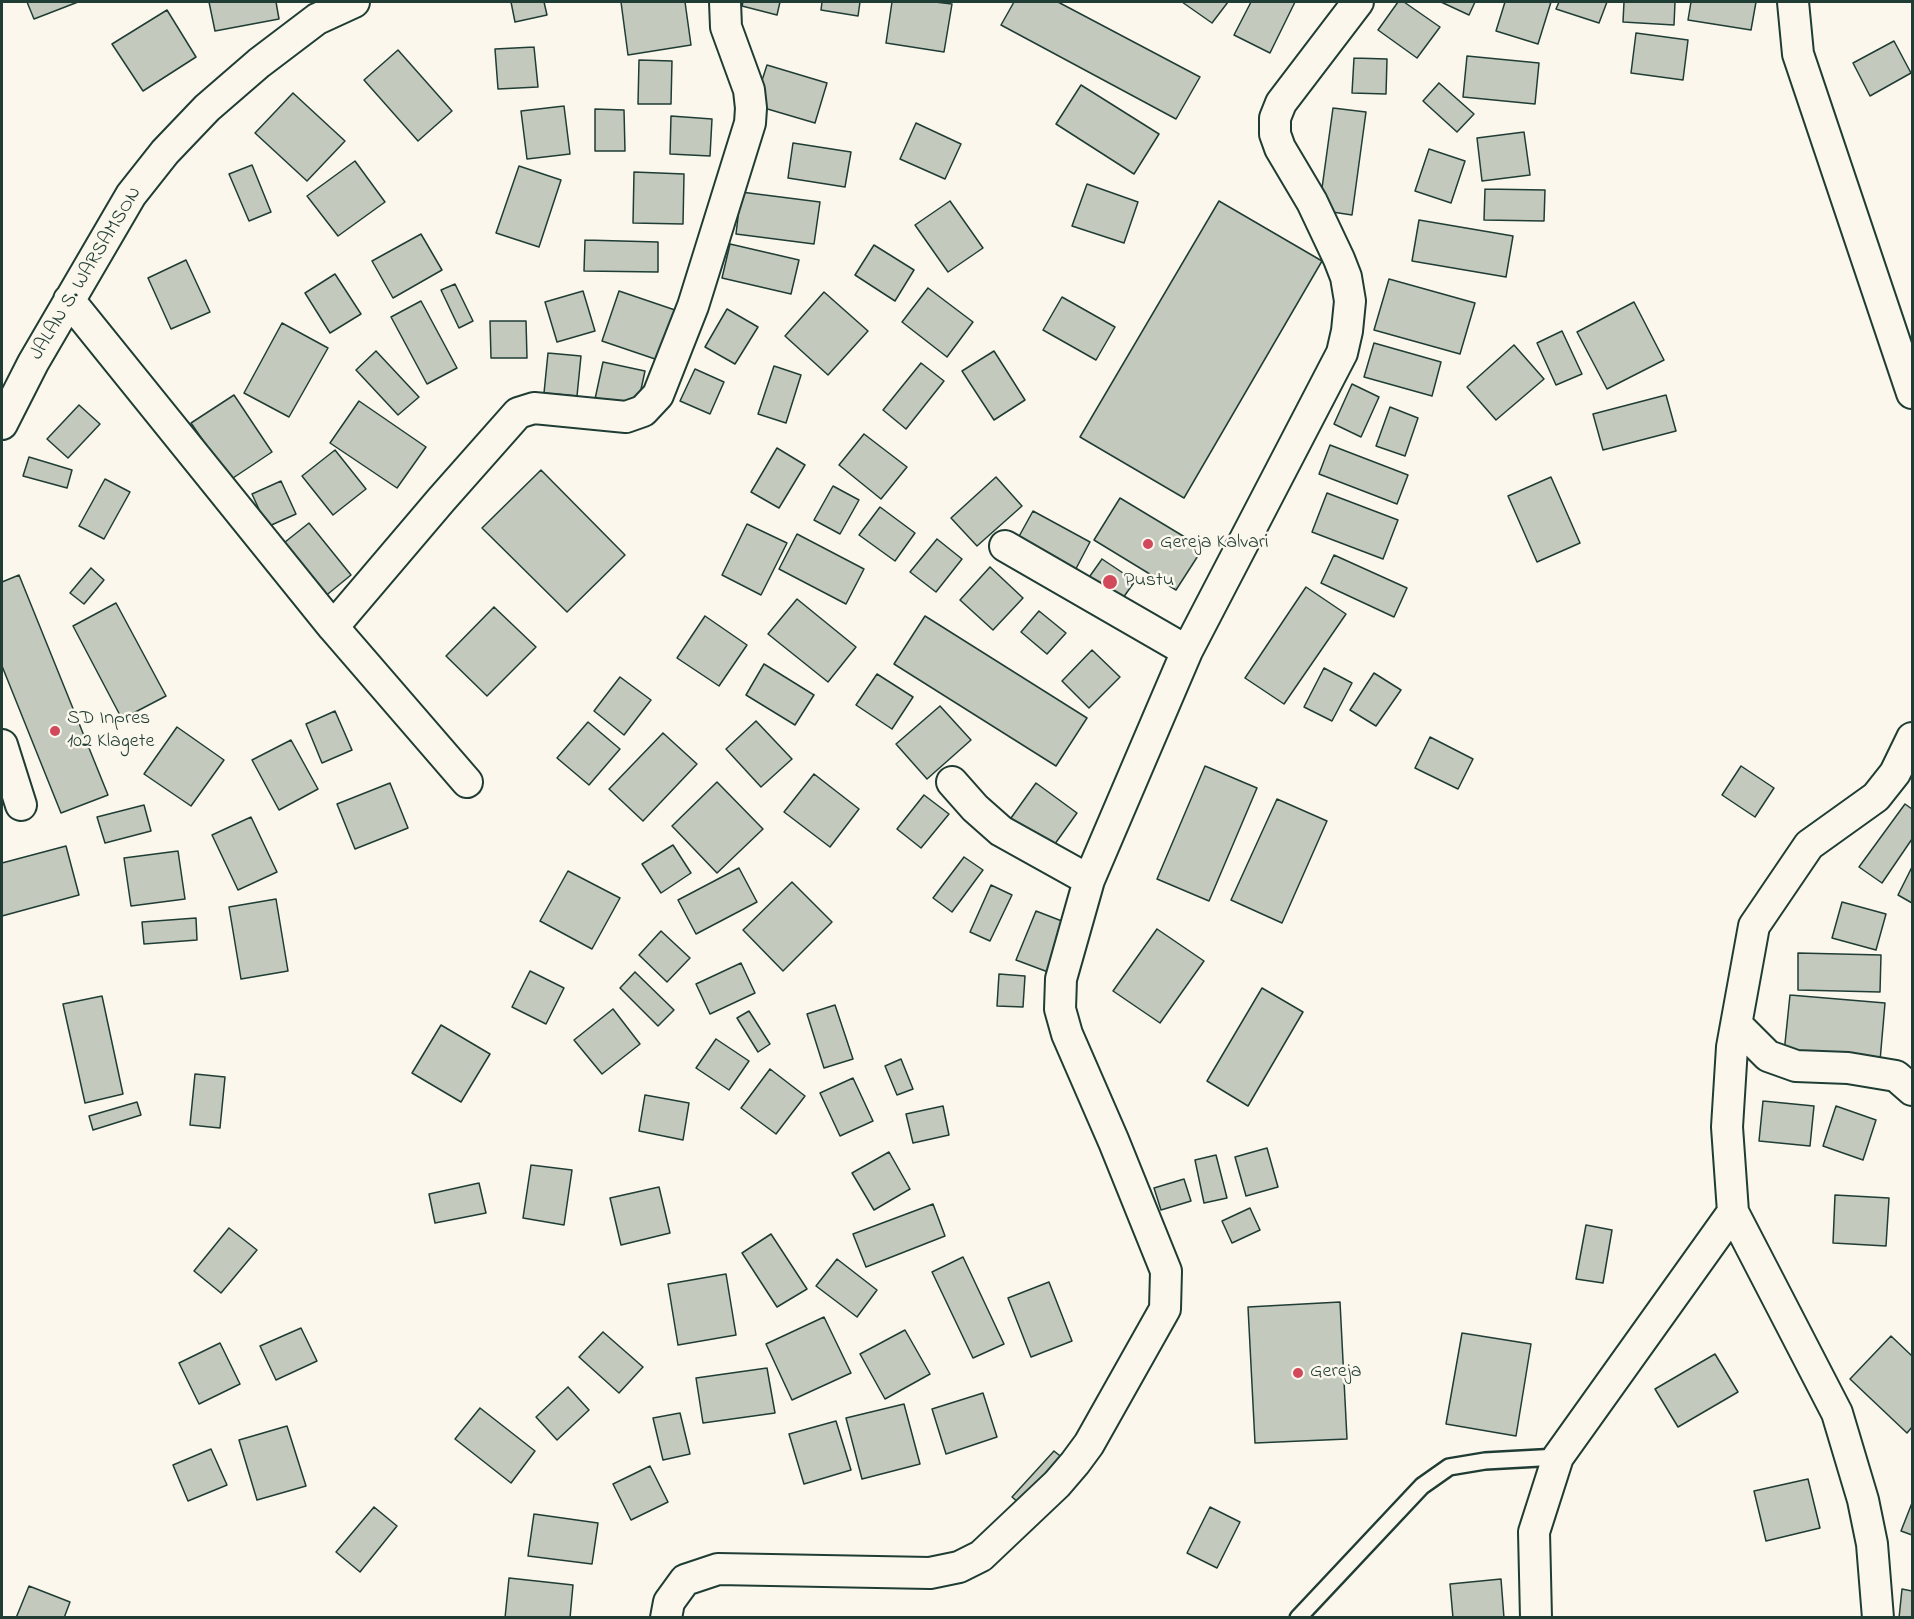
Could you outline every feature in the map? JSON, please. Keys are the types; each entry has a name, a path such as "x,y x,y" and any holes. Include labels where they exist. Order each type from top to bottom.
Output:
{"street":[{"name":"JALAN S. WARSAMSON","path":"2,424 69,300 131,195 165,152 193,123 267,56 317,19 354,2"},
{"path":"333,627 518,413 534,408 626,417 644,411 658,395 693,306 750,123 751,108 748,90 726,27 725,2"},
{"path":"666,1617 669,1602 685,1580 718,1569 930,1573 959,1567 981,1556 1076,1463 1165,1310 1166,1271 1067,1034 1060,1009 1061,979 1089,880 1187,651 1342,353 1350,301 1346,277 1312,202 1280,148 1275,134 1275,118 1281,103 1358,2"},
{"path":"1793,2 1798,54 1912,393"},
{"path":"69,300 333,627 467,782"},
{"path":"1005,546 1187,651"},
{"path":"1878,1617 1872,1544 1863,1500 1837,1413 1733,1212 1727,1127 1732,1047 1754,926 1809,845 1904,778 1912,738"},
{"path":"2,745 21,805"},
{"path":"952,782 975,808 1001,831 1089,880"},
{"path":"1737,1025 1768,1056 1796,1066 1848,1068 1896,1076 1912,1090"},
{"path":"1536,1617 1534,1532 1558,1457 1733,1212"}],"lane":[{"path":"1298,1617 1422,1486 1449,1467 1485,1461 1558,1457"}],"building":[{"path":"27,2 78,2 34,19"},
{"path":"209,2 276,2 279,19 215,31"},
{"path":"511,2 544,2 547,15 515,22"},
{"path":"621,2 685,2 691,45 628,55"},
{"path":"743,2 780,2 777,15 742,6"},
{"path":"822,2 860,2 858,16 821,10"},
{"path":"892,2 952,4 944,52 886,43"},
{"path":"1014,2 1058,2 1200,77 1176,119 1001,25"},
{"path":"1182,2 1228,2 1212,23"},
{"path":"1251,2 1295,2 1270,53 1234,35"},
{"path":"1398,2 1404,2 1440,27 1417,58 1378,30"},
{"path":"1441,2 1475,2 1469,15"},
{"path":"1505,2 1551,2 1538,44 1496,31"},
{"path":"1559,2 1607,2 1599,23 1556,9"},
{"path":"1624,2 1675,2 1674,25 1623,22"},
{"path":"1691,2 1756,2 1751,30 1688,20"},
{"path":"167,10 196,57 143,91 112,44"},
{"path":"1636,33 1688,40 1683,80 1631,73"},
{"path":"1894,41 1911,73 1870,96 1853,63"},
{"path":"534,47 538,87 498,89 495,49"},
{"path":"398,50 452,111 418,141 364,80"},
{"path":"1467,56 1539,63 1535,104 1463,97"},
{"path":"1354,58 1387,59 1386,94 1352,93"},
{"path":"639,60 672,61 671,104 638,104"},
{"path":"767,65 827,83 815,123 754,105"},
{"path":"1439,83 1474,114 1457,132 1423,101"},
{"path":"1081,85 1159,134 1134,174 1056,124"},
{"path":"293,93 345,141 307,181 255,133"},
{"path":"564,106 570,154 527,159 521,111"},
{"path":"1333,108 1366,112 1352,215 1319,210"},
{"path":"595,109 624,110 625,151 595,151"},
{"path":"671,116 712,119 710,156 670,154"},
{"path":"916,123 961,144 945,179 900,159"},
{"path":"1524,132 1530,175 1482,181 1477,138"},
{"path":"793,143 851,152 845,187 788,178"},
{"path":"1429,149 1465,161 1451,203 1415,191"},
{"path":"355,161 385,202 338,236 307,196"},
{"path":"252,165 271,212 249,221 229,174"},
{"path":"519,166 561,180 539,247 496,233"},
{"path":"634,172 684,174 683,224 633,223"},
{"path":"1087,184 1138,202 1124,243 1072,226"},
{"path":"1485,189 1545,190 1544,221 1484,220"},
{"path":"741,192 820,202 814,244 736,234"},
{"path":"950,201 983,248 948,272 915,225"},
{"path":"1219,201 1322,261 1184,498 1080,437"},
{"path":"1419,220 1513,236 1506,277 1412,261"},
{"path":"421,234 442,270 393,298 372,261"},
{"path":"585,240 658,242 658,272 584,271"},
{"path":"730,244 799,260 791,294 722,278"},
{"path":"874,245 914,270 895,301 855,275"},
{"path":"186,260 210,312 171,329 148,278"},
{"path":"335,274 361,314 330,333 305,293"},
{"path":"1389,279 1475,303 1460,354 1374,330"},
{"path":"455,284 473,321 459,328 441,290"},
{"path":"928,288 973,322 947,357 902,322"},
{"path":"583,291 595,331 557,342 545,302"},
{"path":"619,291 675,310 658,360 602,341"},
{"path":"824,292 868,331 828,375 785,336"},
{"path":"1062,297 1115,327 1096,360 1043,330"},
{"path":"421,301 457,368 427,384 391,317"},
{"path":"1634,302 1664,360 1607,389 1577,332"},
{"path":"727,309 758,327 735,364 705,347"},
{"path":"490,321 526,321 527,358 491,358"},
{"path":"282,323 328,348 289,417 244,393"},
{"path":"1562,331 1582,374 1556,385 1537,343"},
{"path":"1374,343 1441,362 1432,396 1364,377"},
{"path":"1514,345 1544,379 1496,420 1467,387"},
{"path":"376,351 419,397 398,415 356,370"},
{"path":"994,351 1025,400 994,420 962,371"},
{"path":"548,353 581,356 577,396 544,393"},
{"path":"603,362 645,371 637,408 595,399"},
{"path":"921,363 944,381 906,429 883,410"},
{"path":"774,366 801,375 786,423 758,414"},
{"path":"695,369 724,382 710,414 680,401"},
{"path":"1352,384 1379,397 1361,437 1334,424"},
{"path":"234,395 272,452 230,480 191,423"},
{"path":"1666,395 1676,431 1603,450 1593,414"},
{"path":"359,401 426,447 397,488 330,443"},
{"path":"79,405 100,424 68,458 47,439"},
{"path":"1390,407 1418,418 1405,456 1376,446"},
{"path":"864,434 907,467 881,499 839,465"},
{"path":"1330,445 1408,475 1397,504 1319,474"},
{"path":"777,448 805,465 779,508 751,492"},
{"path":"335,450 366,489 333,515 302,476"},
{"path":"29,457 72,470 67,488 23,476"},
{"path":"541,470 625,555 567,612 482,528"},
{"path":"996,477 1022,506 977,546 951,518"},
{"path":"1551,477 1580,543 1537,562 1508,496"},
{"path":"105,479 130,492 104,539 79,526"},
{"path":"281,481 296,514 267,527 252,494"},
{"path":"833,486 859,500 840,534 814,520"},
{"path":"1327,493 1398,520 1383,559 1312,532"},
{"name":"Gereja Kalvari","path":"1120,498 1203,548 1176,590 1094,540"},
{"path":"880,507 915,533 895,561 859,535"},
{"path":"1033,511 1090,542 1070,580 1012,549"},
{"path":"309,523 351,575 323,598 280,546"},
{"path":"747,524 787,543 761,595 722,575"},
{"path":"797,534 864,569 846,604 779,569"},
{"path":"937,539 962,559 936,592 910,572"},
{"path":"1334,555 1407,588 1394,617 1321,583"},
{"name":"Pustu","path":"1102,559 1135,581 1118,605 1085,583"},
{"path":"990,567 1023,598 993,630 960,600"},
{"path":"91,568 104,580 84,604 70,593"},
{"name":"SD Inpres 102 Klagete","path":"19,575 108,795 61,813 2,666 2,582"},
{"path":"1306,587 1346,614 1284,704 1245,678"},
{"path":"797,599 856,647 828,682 768,634"},
{"path":"116,603 166,696 122,719 73,626"},
{"path":"494,607 536,647 487,696 446,656"},
{"path":"1039,611 1066,633 1047,654 1021,632"},
{"path":"705,616 747,645 719,686 677,658"},
{"path":"925,616 1087,718 1056,766 894,664"},
{"path":"1092,650 1120,677 1089,708 1062,681"},
{"path":"764,664 814,695 795,725 746,695"},
{"path":"1324,668 1352,683 1332,721 1304,707"},
{"path":"1374,673 1401,690 1376,726 1350,710"},
{"path":"877,674 913,697 892,729 856,705"},
{"path":"620,677 651,700 624,735 594,711"},
{"path":"940,706 971,740 927,779 896,744"},
{"path":"335,711 352,750 322,763 306,724"},
{"path":"756,721 792,759 761,787 726,749"},
{"path":"588,722 620,749 589,785 557,758"},
{"path":"177,727 224,760 191,806 144,774"},
{"path":"663,733 697,764 643,821 609,789"},
{"path":"1430,737 1473,759 1458,789 1415,768"},
{"path":"291,740 318,789 279,810 252,760"},
{"path":"1205,766 1257,788 1209,901 1157,879"},
{"path":"1741,766 1774,788 1755,817 1722,795"},
{"path":"814,774 859,809 830,847 784,812"},
{"path":"717,782 763,829 717,873 672,826"},
{"path":"390,783 408,828 355,849 337,804"},
{"path":"1036,783 1077,813 1047,855 1006,825"},
{"path":"924,795 949,814 921,848 897,829"},
{"path":"1277,799 1327,821 1282,923 1231,900"},
{"path":"1905,804 1912,809 1912,839 1882,883 1859,867"},
{"path":"144,805 151,831 105,843 97,817"},
{"path":"251,817 277,872 238,890 212,835"},
{"path":"673,845 691,873 661,893 642,864"},
{"path":"66,846 79,895 2,916 2,863"},
{"path":"178,851 185,899 131,906 124,858"},
{"path":"964,857 983,870 952,912 933,898"},
{"path":"1912,867 1912,903 1898,895"},
{"path":"739,868 757,902 696,934 678,900"},
{"path":"568,871 620,898 592,949 540,921"},
{"path":"792,882 832,922 783,971 743,930"},
{"path":"991,885 1012,895 990,941 970,932"},
{"path":"276,899 288,971 241,979 229,907"},
{"path":"1842,902 1886,914 1876,950 1832,938"},
{"path":"1036,911 1067,923 1048,972 1016,960"},
{"path":"196,918 197,940 144,944 142,922"},
{"path":"1157,929 1204,961 1160,1023 1113,991"},
{"path":"661,931 690,958 667,982 639,955"},
{"path":"1798,953 1881,955 1880,992 1798,990"},
{"path":"741,963 755,993 710,1014 696,984"},
{"path":"530,971 564,988 546,1024 512,1007"},
{"path":"635,972 674,1010 658,1026 620,988"},
{"path":"999,974 1025,976 1023,1007 997,1006"},
{"path":"1262,988 1303,1012 1248,1106 1207,1081"},
{"path":"1790,995 1885,1003 1880,1061 1784,1053"},
{"path":"102,996 123,1094 85,1103 63,1004"},
{"path":"835,1005 853,1059 824,1068 807,1014"},
{"path":"613,1009 640,1044 602,1074 574,1040"},
{"path":"749,1011 770,1044 758,1052 737,1018"},
{"path":"441,1025 490,1054 461,1102 412,1073"},
{"path":"716,1039 749,1061 729,1090 696,1068"},
{"path":"901,1059 913,1089 897,1095 885,1066"},
{"path":"770,1069 805,1096 776,1134 741,1108"},
{"path":"195,1074 225,1077 220,1128 190,1125"},
{"path":"853,1078 873,1121 840,1136 820,1093"},
{"path":"645,1095 689,1103 683,1140 639,1131"},
{"path":"1763,1101 1814,1106 1810,1146 1759,1141"},
{"path":"137,1102 141,1115 93,1130 89,1116"},
{"path":"943,1106 949,1135 913,1143 906,1114"},
{"path":"1836,1106 1876,1120 1863,1160 1823,1146"},
{"path":"1267,1148 1278,1187 1246,1196 1235,1157"},
{"path":"889,1152 910,1189 874,1210 852,1173"},
{"path":"1216,1155 1227,1198 1204,1203 1195,1160"},
{"path":"531,1165 572,1170 564,1225 523,1218"},
{"path":"1184,1179 1191,1201 1161,1210 1154,1188"},
{"path":"479,1183 486,1213 435,1223 429,1194"},
{"path":"659,1187 670,1233 621,1245 610,1198"},
{"path":"1835,1195 1889,1198 1886,1246 1833,1243"},
{"path":"933,1204 945,1236 866,1267 853,1234"},
{"path":"1250,1208 1260,1230 1232,1243 1222,1221"},
{"path":"1586,1225 1612,1230 1603,1283 1576,1279"},
{"path":"229,1228 257,1250 221,1293 194,1271"},
{"path":"771,1234 807,1289 777,1307 742,1253"},
{"path":"963,1257 1004,1344 973,1358 932,1272"},
{"path":"837,1259 877,1290 857,1317 816,1286"},
{"path":"726,1274 736,1335 678,1345 668,1284"},
{"path":"1049,1282 1072,1341 1031,1357 1008,1298"},
{"name":"Gereja","path":"1340,1302 1347,1439 1255,1443 1248,1307"},
{"path":"824,1317 851,1373 792,1400 766,1344"},
{"path":"301,1328 317,1361 276,1380 260,1346"},
{"path":"905,1330 930,1374 885,1399 860,1354"},
{"path":"603,1332 643,1367 619,1393 579,1357"},
{"path":"1462,1333 1531,1344 1516,1436 1446,1424"},
{"path":"1891,1336 1912,1356 1912,1427 1907,1433 1850,1379"},
{"path":"220,1343 240,1384 199,1404 179,1363"},
{"path":"1715,1354 1738,1392 1678,1427 1655,1389"},
{"path":"767,1368 775,1413 703,1423 696,1378"},
{"path":"568,1387 589,1410 557,1440 536,1417"},
{"path":"983,1393 997,1437 946,1454 932,1409"},
{"path":"904,1404 920,1464 862,1479 846,1418"},
{"path":"480,1408 535,1451 511,1483 455,1439"},
{"path":"680,1413 690,1454 663,1460 653,1418"},
{"path":"836,1421 851,1470 804,1484 789,1434"},
{"path":"287,1426 306,1486 257,1500 239,1440"},
{"path":"211,1449 227,1485 188,1501 173,1465"},
{"path":"1054,1451 1070,1464 1027,1510 1012,1497"},
{"path":"650,1466 668,1502 631,1520 613,1484"},
{"path":"1808,1479 1820,1528 1766,1541 1754,1491"},
{"path":"1912,1503 1912,1535 1901,1531"},
{"path":"374,1507 397,1526 360,1572 336,1552"},
{"path":"1210,1507 1240,1522 1217,1568 1187,1553"},
{"path":"534,1514 598,1523 592,1564 528,1556"},
{"path":"509,1578 573,1585 570,1618 505,1618"},
{"path":"1501,1579 1504,1618 1453,1618 1450,1584"},
{"path":"29,1586 70,1602 64,1618 16,1618"},
{"path":"1902,1589 1912,1591 1912,1618 1899,1618"}],"place":[{"name":"Gereja Kalvari","path":"1148,544"},
{"name":"Pustu","path":"1110,582"},
{"name":"SD Inpres 102 Klagete","path":"55,731"},
{"name":"Gereja","path":"1298,1373"}]}
